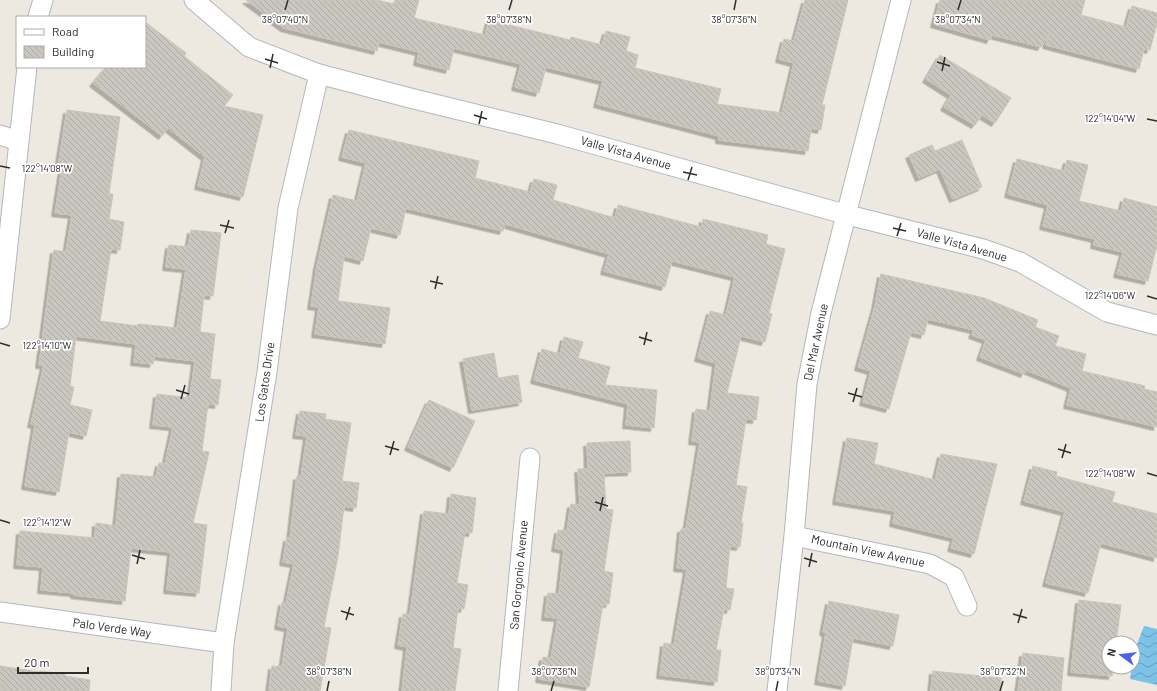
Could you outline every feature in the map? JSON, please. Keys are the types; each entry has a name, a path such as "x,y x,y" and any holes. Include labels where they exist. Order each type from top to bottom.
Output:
{"street":[{"path":"38,16 43,0"},
{"name":"Valle Vista Avenue","path":"194,0 249,47 320,74 557,134 848,215 983,249 1013,259 1107,312 1157,325"},
{"name":"Del Mar Avenue","path":"777,691 794,536 807,384 821,313 848,215 901,0"},
{"path":"0,319 27,68"},
{"name":"Los Gatos Drive","path":"221,691 224,643 268,372 288,208 320,74"},
{"path":"0,135 18,141"},
{"name":"San Gorgonio Avenue","path":"508,691 530,458"},
{"name":"Mountain View Avenue","path":"794,536 930,564 954,577 967,606"},
{"name":"Palo Verde Way","path":"0,612 224,643"}],"water":[{"path":"1144,626 1157,629 1157,685 1130,679 1131,675 1141,675 1141,635"}],"building":[{"path":"246,0 377,0 394,4 395,0 419,0 414,18 485,35 489,20 570,40 571,37 602,45 606,31 630,37 626,51 638,55 635,68 721,89 717,104 782,113 794,63 779,59 784,39 794,41 805,0 848,0 822,105 825,105 821,130 811,128 808,151 719,140 719,136 597,104 603,81 546,67 539,93 515,87 521,64 454,48 449,70 417,62 419,52 379,42 377,51 284,28"},
{"path":"940,0 1085,0 1081,15 1126,27 1132,6 1157,13 1157,23 1150,50 1144,49 1139,69 1046,45 1049,33 1041,47 992,35 990,40 934,24"},
{"path":"146,23 186,53 184,56 233,95 224,106 263,115 243,197 198,186 205,157 168,128 162,136 93,83 105,68 146,68"},
{"path":"940,55 1011,98 995,123 982,115 975,125 944,107 951,95 926,79"},
{"path":"67,110 120,117 109,194 113,194 109,219 124,222 120,250 111,249 100,321 138,326 138,324 177,328 186,269 166,267 169,245 188,247 191,230 221,233 213,296 204,295 200,332 215,334 210,379 221,380 218,405 208,404 202,451 209,452 193,523 207,525 199,593 167,590 171,552 131,548 125,601 74,595 74,593 41,590 43,567 17,565 20,531 95,538 96,523 116,526 121,474 156,477 159,463 165,464 173,427 153,425 157,394 190,398 195,361 154,356 153,364 134,362 136,344 76,336 70,386 74,387 70,405 92,410 86,436 69,432 59,492 25,486 35,425 31,424 44,365 39,365 54,250 66,252 72,215 55,213 62,168 58,167"},
{"path":"349,130 479,161 475,178 530,192 534,179 557,185 553,200 615,218 618,205 701,227 703,219 768,235 766,244 785,249 769,313 772,314 765,342 741,336 727,393 759,397 756,420 746,419 736,485 747,487 741,523 743,523 740,547 730,546 726,588 734,589 730,610 724,609 716,650 721,650 717,682 660,675 664,643 674,645 687,569 677,568 681,529 686,529 700,442 692,441 696,409 710,411 716,363 698,358 710,311 726,315 735,277 672,261 665,287 604,271 609,254 505,224 503,231 406,208 400,235 371,228 363,261 344,256 338,301 390,308 385,344 315,334 319,307 311,306 317,266 333,195 357,201 366,163 342,157"},
{"path":"962,140 982,187 953,199 940,169 919,178 909,155 932,145 935,151"},
{"path":"1017,159 1064,171 1067,160 1088,165 1079,201 1121,211 1124,198 1157,207 1157,245 1148,281 1117,274 1123,252 1094,245 1095,239 1043,226 1048,205 1008,194"},
{"path":"881,274 984,298 1038,320 1035,327 1059,336 1055,346 1086,354 1082,371 1145,386 1144,389 1157,392 1157,427 1067,405 1071,388 1026,370 1024,374 980,357 986,340 972,335 974,330 928,319 924,335 911,332 889,409 863,402 871,371 858,367 875,306"},
{"path":"564,337 583,342 578,358 610,367 605,385 657,390 654,428 626,425 628,404 534,380 542,349 560,354"},
{"path":"494,353 498,378 518,375 522,402 472,410 463,359"},
{"path":"429,400 475,421 453,468 408,447"},
{"path":"300,411 326,414 325,419 351,423 342,481 359,483 356,508 344,506 338,556 324,627 331,628 320,691 279,691 269,690 272,666 282,667 288,628 278,626 282,602 286,603 294,564 283,562 287,538 290,538 297,476 301,477 307,436 296,435"},
{"path":"847,438 878,443 874,464 935,480 941,454 997,464 974,554 951,548 954,538 893,523 895,511 836,501"},
{"path":"630,441 631,472 604,473 606,509 613,510 604,571 613,573 609,604 603,604 589,687 539,679 543,657 551,658 558,618 545,617 548,593 559,594 564,550 555,548 558,530 567,531 571,504 580,505 578,469 588,469 587,443"},
{"path":"1033,466 1057,472 1056,476 1115,492 1112,502 1157,514 1157,558 1101,543 1088,593 1046,583 1065,512 1024,501"},
{"path":"451,494 476,498 472,533 465,532 457,583 468,585 464,609 458,608 453,648 461,649 455,691 402,691 407,647 398,645 403,614 410,615 424,511 449,514"},
{"path":"1079,600 1121,605 1117,635 1101,635 1101,675 1071,672"},
{"path":"829,601 899,615 893,646 853,638 845,686 818,681 826,633 823,632"},
{"path":"1023,653 1064,658 1061,691 1018,691"},
{"path":"0,666 65,674 65,676 90,680 89,691 0,691"},
{"path":"933,671 1001,678 1000,691 931,691"}]}
